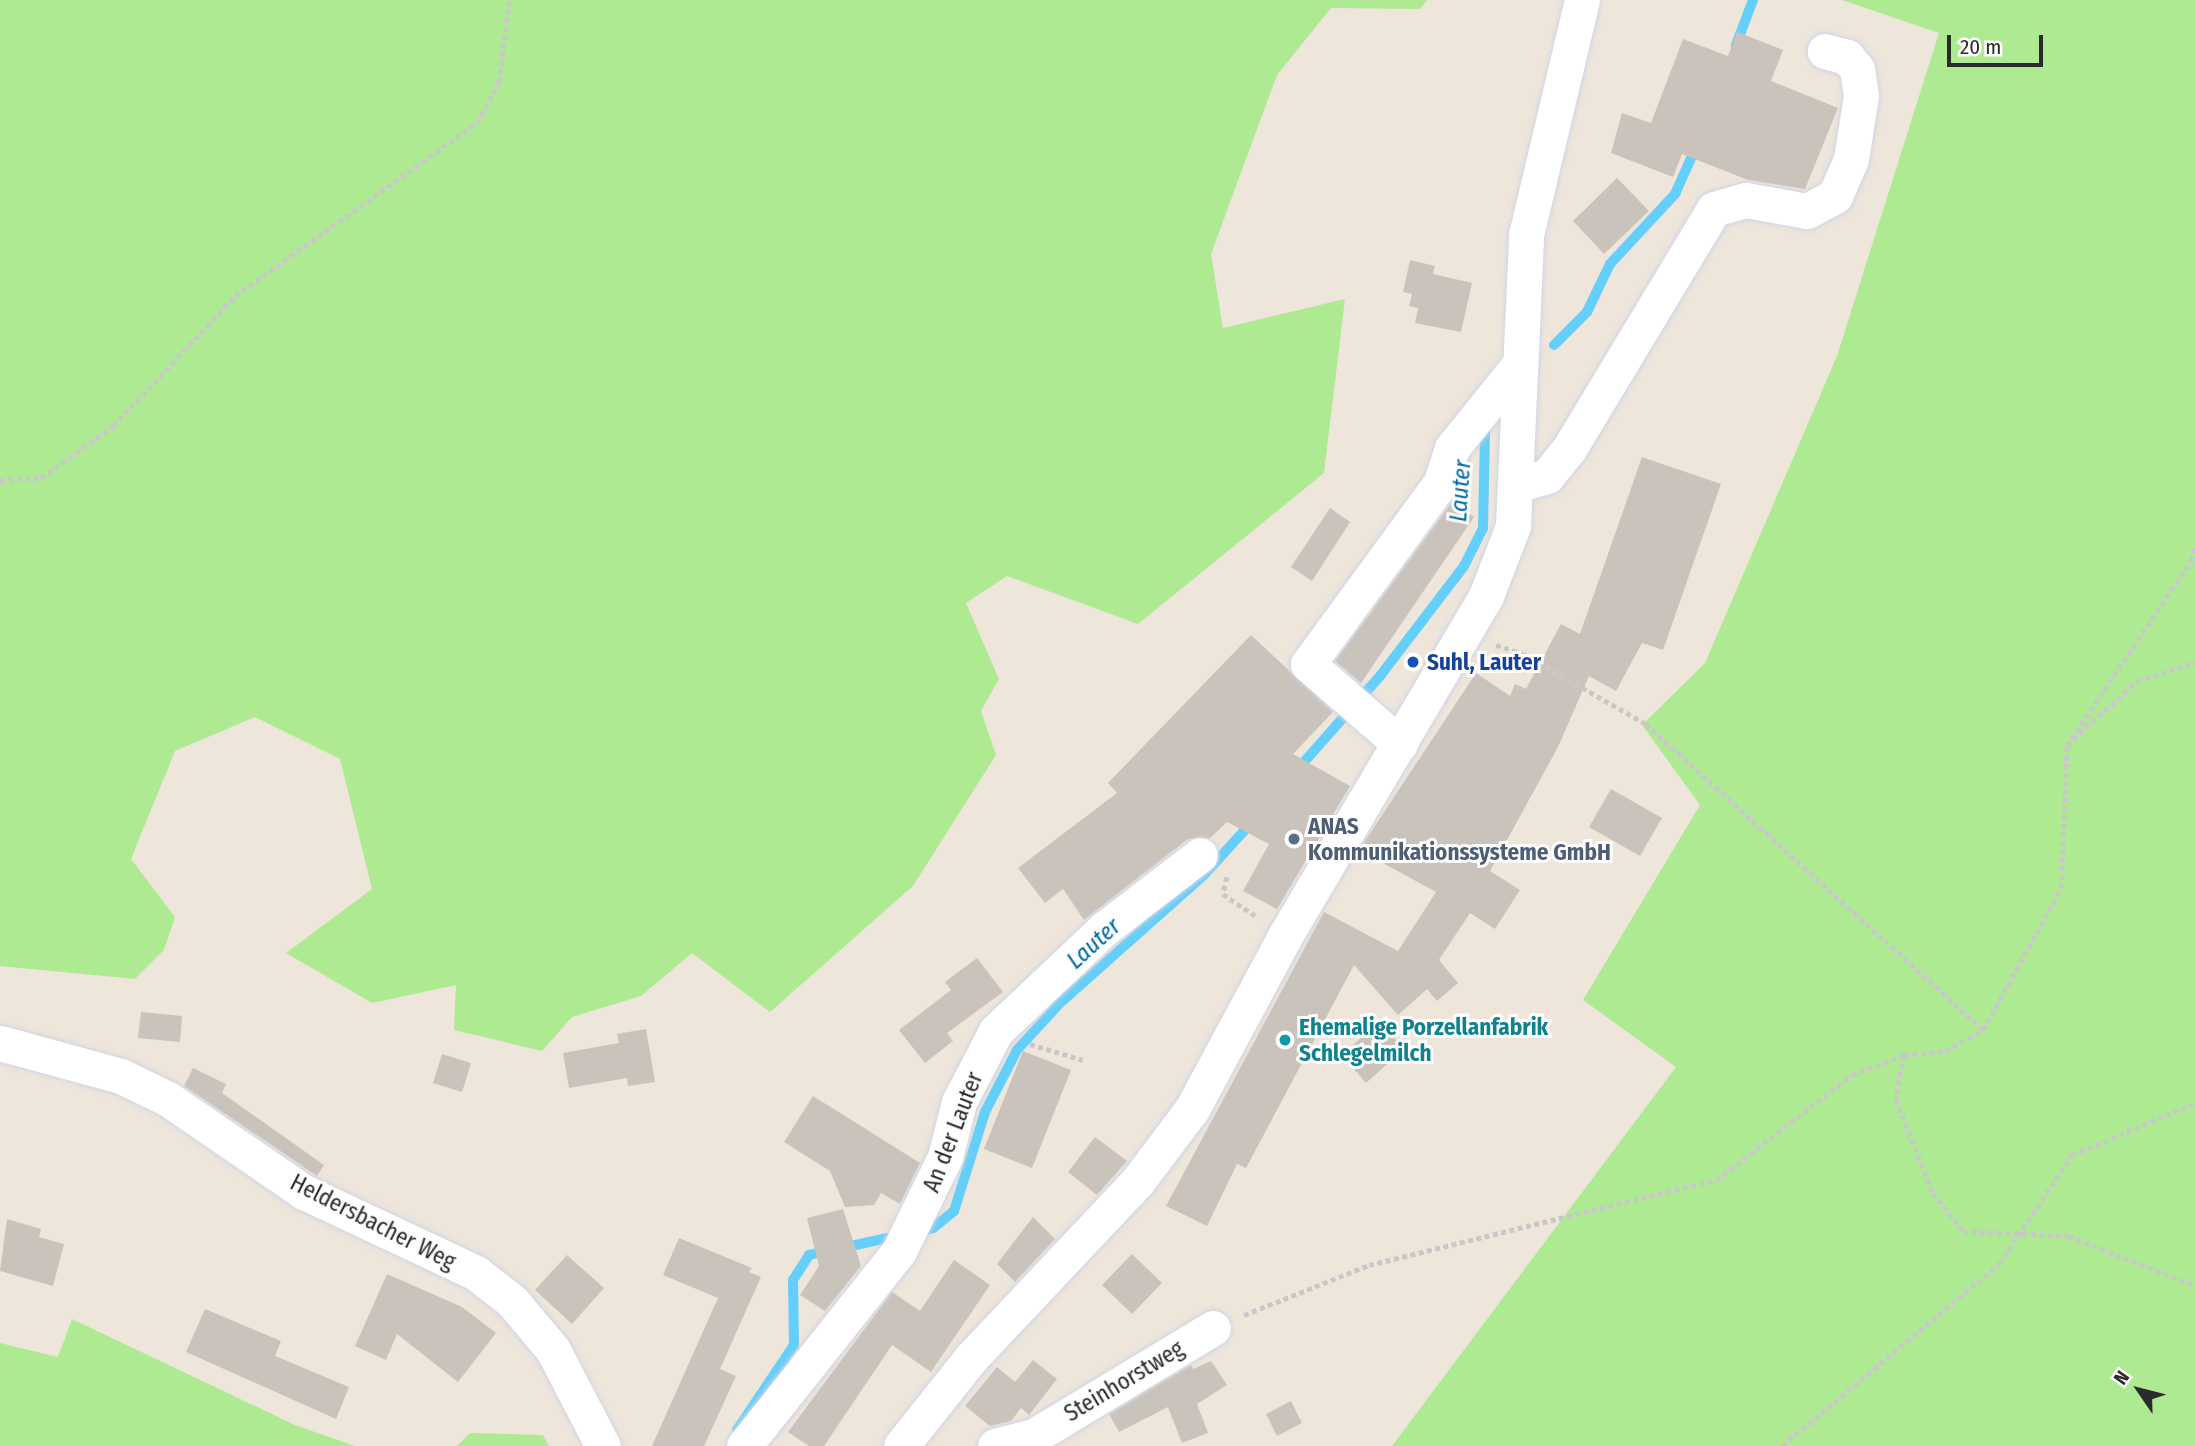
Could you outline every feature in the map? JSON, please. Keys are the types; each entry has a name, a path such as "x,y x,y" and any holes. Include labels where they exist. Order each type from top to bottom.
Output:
{"street":[{"path":"901,1446 971,1358 1152,1161 1192,1109 1285,936 1466,636 1504,558 1516,485 1526,235 1582,0"},
{"path":"1516,485 1547,476 1569,449 1714,209 1746,201 1807,211 1835,196 1851,159 1861,96 1857,69 1847,57 1825,51"},
{"path":"1400,744 1308,664 1441,482 1452,448 1519,365"},
{"name":"An der Lauter","path":"744,1446 899,1251 922,1210 945,1157 959,1102 996,1031 1104,929 1200,855"},
{"name":"Heldersbacher Weg","path":"0,1043 121,1076 168,1099 304,1192 475,1273 512,1301 553,1350 603,1446"},
{"name":"Steinhorstweg","path":"995,1446 1034,1436 1213,1328"}],"path":[{"path":"0,480 41,478 113,426 235,296 477,123 499,82 509,0"},
{"path":"1213,1328 1369,1265 1716,1180 1852,1075 1904,1055 1945,1051 1983,1030 2062,888 2067,745 2192,561 2195,546"},
{"path":"1466,636 1523,654 1646,724 1983,1030"},
{"path":"2067,745 2137,681 2195,662"},
{"path":"1227,876 1223,894 1285,936"},
{"path":"1046,1050 1083,1060"},
{"path":"1904,1055 1896,1100 1933,1193 1964,1231 2069,1236 2195,1286"},
{"path":"1782,1446 1999,1264 2072,1155 2195,1103"}],"green space":[{"path":"0,0 1427,0 1420,9 1331,8 1277,75 1211,254 1223,328 1345,299 1324,473 1138,624 1007,576 966,603 999,679 981,711 996,755 913,886 770,1012 692,953 641,996 572,1017 542,1051 454,1030 456,985 372,1003 286,953 372,889 340,759 255,717 175,751 131,859 175,917 164,950 135,979 0,966"},
{"path":"1842,0 2195,0 2195,1446 1392,1446 1676,1067 1583,1000 1700,805 1642,725 1705,663 1837,356 1939,33"},
{"path":"72,1319 295,1425 355,1446 0,1446 0,1343 58,1357"},
{"path":"470,1433 543,1435 549,1446 457,1446"}],"building":[{"path":"1737,32 1783,50 1771,81 1838,108 1805,189 1748,180 1682,154 1673,177 1611,153 1622,113 1651,123 1683,39 1728,56"},
{"path":"1617,178 1649,211 1604,254 1573,221"},
{"path":"1410,260 1435,266 1433,274 1472,283 1461,332 1415,323 1418,308 1409,306 1412,294 1403,292"},
{"path":"1642,457 1721,484 1663,650 1642,643 1616,691 1589,676 1558,747 1490,871 1520,890 1495,929 1470,913 1439,960 1458,983 1437,1001 1427,989 1398,1015 1354,965 1246,1168 1237,1164 1207,1226 1166,1206 1324,912 1398,951 1436,892 1359,850 1476,673 1510,696 1515,684 1526,689 1561,624 1580,634"},
{"path":"1452,502 1474,517 1361,683 1335,661"},
{"path":"1330,508 1350,522 1312,581 1291,567"},
{"path":"1251,635 1333,712 1293,754 1350,786 1277,909 1243,891 1269,844 1227,822 1210,838 1188,839 1084,920 1063,889 1045,903 1018,868 1117,793 1108,783"},
{"path":"1611,789 1662,818 1640,856 1589,827"},
{"path":"977,958 1003,992 947,1033 953,1041 925,1063 899,1030 951,990 945,982"},
{"path":"141,1012 182,1016 180,1042 138,1038"},
{"path":"1380,1021 1404,1049 1366,1083 1342,1055"},
{"path":"646,1029 655,1082 628,1086 627,1078 569,1088 563,1053 619,1043 617,1034"},
{"path":"1023,1051 1071,1070 1032,1168 984,1149"},
{"path":"442,1054 471,1063 462,1092 433,1083"},
{"path":"193,1068 226,1084 222,1093 324,1165 317,1176 184,1086"},
{"path":"813,1096 920,1163 900,1204 881,1193 874,1205 845,1207 830,1171 784,1142"},
{"path":"1095,1137 1127,1161 1097,1195 1068,1172"},
{"path":"843,1209 861,1266 825,1311 800,1295 819,1266 807,1218"},
{"path":"1033,1217 1055,1239 1015,1282 997,1264"},
{"path":"7,1219 41,1229 39,1237 64,1244 53,1286 0,1271"},
{"path":"679,1238 752,1268 749,1272 761,1277 720,1369 736,1376 704,1446 652,1446 718,1298 663,1275"},
{"path":"1132,1254 1162,1283 1132,1314 1102,1285"},
{"path":"567,1255 604,1288 572,1324 535,1290"},
{"path":"954,1260 990,1285 931,1372 892,1345 824,1446 809,1446 788,1432 892,1292 920,1311"},
{"path":"387,1274 462,1307 496,1333 458,1382 397,1334 386,1360 355,1346"},
{"path":"205,1309 281,1341 275,1356 349,1387 336,1419 186,1352"},
{"path":"1033,1360 1057,1379 1029,1415 1021,1408 1011,1421 990,1426 965,1406 997,1367 1015,1382"},
{"path":"1211,1361 1227,1385 1197,1404 1208,1433 1182,1443 1168,1407 1119,1432 1109,1414 1191,1365 1193,1369"},
{"path":"1291,1401 1302,1423 1277,1436 1266,1414"}],"waterway":[{"name":"Lauter","path":"1736,45 1753,0"},
{"name":"Lauter","path":"1554,345 1587,312 1610,264 1675,194 1696,147"},
{"name":"Lauter","path":"1296,771 1380,676 1464,566 1483,528 1485,430"},
{"name":"Lauter","path":"917,1232 933,1228 954,1211 985,1112 1017,1050 1059,1004 1204,875 1252,822"},
{"name":"Lauter","path":"842,1248 896,1236"},
{"name":"Lauter","path":"737,1430 794,1345 793,1280 809,1255 827,1251"}],"place":[{"name":"Suhl, Lauter","path":"1413,662"},
{"name":"ANAS Kommunikationssysteme GmbH","path":"1294,839"},
{"name":"Ehemalige Porzellanfabrik Schlegelmilch","path":"1285,1040"}]}
